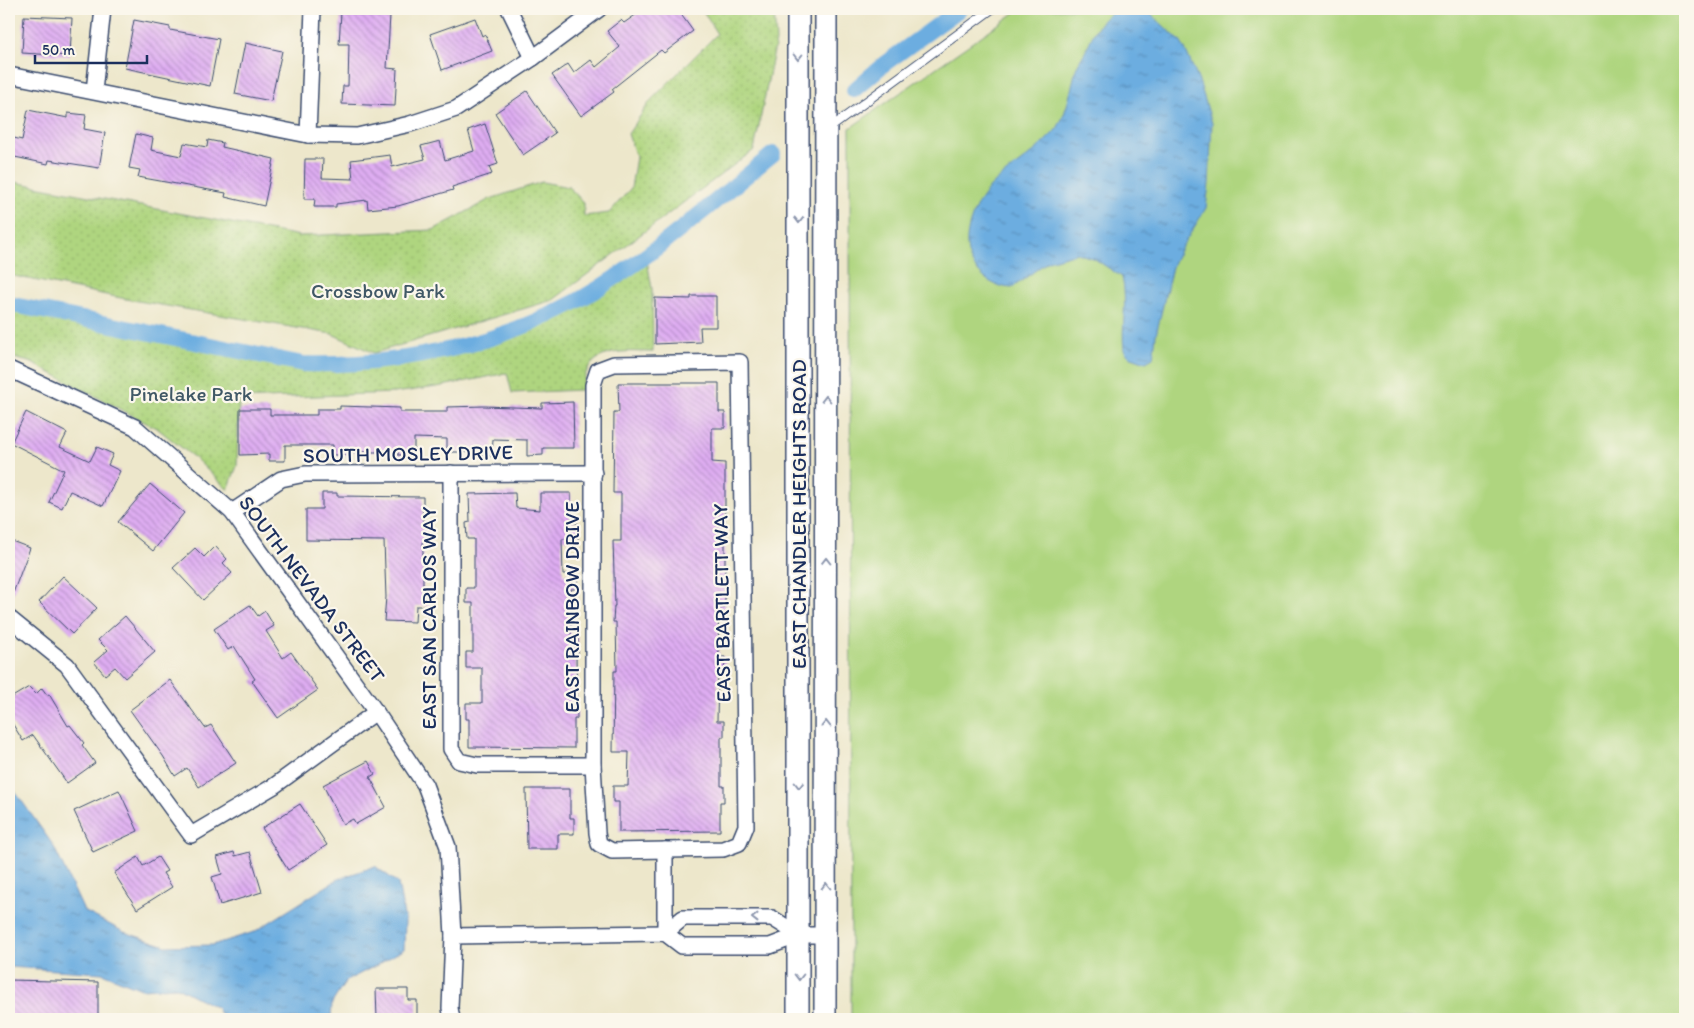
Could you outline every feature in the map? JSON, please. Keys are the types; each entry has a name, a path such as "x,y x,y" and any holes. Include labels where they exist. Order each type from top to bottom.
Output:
{"main road":[{"name":"EAST CHANDLER HEIGHTS ROAD","path":"798,9 798,1019"},
{"name":"EAST CHANDLER HEIGHTS ROAD","path":"825,1019 826,9"},
{"path":"798,33 826,32"},
{"path":"798,105 826,88"},
{"path":"799,153 826,130"}],"street":[{"path":"94,91 103,9"},
{"path":"308,135 313,9"},
{"path":"509,9 533,58"},
{"path":"9,75 308,135 357,136 410,124 456,109 533,58 599,9"},
{"name":"EAST BARTLETT WAY","path":"598,370 614,364 740,362 746,826 739,843 723,849 665,850"},
{"name":"SOUTH NEVADA STREET","path":"9,369 135,427 232,512 376,712"},
{"name":"EAST RAINBOW DRIVE","path":"598,370 593,385 593,765 596,833 599,844 612,851 665,850"},
{"name":"EAST SAN CARLOS WAY","path":"451,473 451,749 459,761 477,765 593,765"},
{"name":"SOUTH MOSLEY DRIVE","path":"232,512 281,479 306,474 594,473"},
{"path":"9,618 68,665 191,835 274,786 376,712"},
{"name":"EAST SAN CARLOS WAY","path":"376,712 425,785 448,847 453,936 450,1008 452,1019"},
{"path":"665,850 665,934"},
{"path":"665,934 683,918 772,918 799,935"},
{"path":"453,936 665,934 682,946 770,946 799,935 826,935"}],"lane":[{"path":"826,130 992,9"}],"green space":[{"name":"Crossbow Park","path":"702,9 774,9 776,41 754,150 553,300 374,353 332,334 126,299 9,275 9,181 300,236 433,230 490,199 542,182 569,187 584,203 584,216 609,213 631,188 636,157 628,134 651,100 717,34"},
{"path":"1020,9 1685,9 1685,1019 851,1019 850,128"},
{"name":"Pinelake Park","path":"647,260 652,289 653,352 607,354 599,358 592,363 587,371 582,390 512,393 507,373 437,387 394,393 239,399 237,466 228,490 196,459 158,429 30,362 9,357 9,309 300,368 346,369 392,364 481,344 548,319 613,285"}],"water":[{"path":"1122,9 1143,9 1180,41 1200,84 1212,123 1206,208 1180,250 1172,267 1156,335 1153,358 1146,362 1129,356 1124,350 1124,286 1122,277 1095,259 1077,253 1048,261 1012,288 994,284 980,274 968,254 967,243 970,223 983,196 991,186 1031,154 1056,129 1067,106 1077,66 1100,23 1110,14"},
{"path":"9,783 53,845 84,911 124,932 166,946 213,945 254,932 338,879 375,866 398,883 405,921 404,949 346,981 332,1003 331,1019 222,1019 217,1008 177,987 141,989 102,973 9,967"}],"building":[{"path":"644,9 677,9 693,31 664,53 661,50 612,89 614,92 581,116 552,75 568,64 574,73 591,60 596,67 620,47 607,31 621,20 624,23"},
{"path":"341,12 390,15 387,68 397,69 395,106 342,104 343,86 348,86 349,44 339,44"},
{"path":"24,16 72,18 70,56 22,53"},
{"path":"475,18 482,36 485,34 492,51 442,70 430,34"},
{"path":"134,20 170,27 170,30 219,39 210,86 125,68"},
{"path":"245,43 282,51 271,101 235,94"},
{"path":"527,91 555,133 523,155 495,113"},
{"path":"28,110 68,118 68,113 86,115 84,129 105,133 99,168 49,160 48,164 10,156 14,138 22,140"},
{"path":"485,124 498,164 489,167 492,174 452,187 453,190 398,206 368,209 367,200 336,204 336,207 314,207 315,199 304,199 305,159 323,159 322,178 353,179 351,160 390,155 392,167 425,159 421,146 440,141 445,160 474,151 468,130"},
{"path":"136,134 153,138 151,150 181,156 184,143 207,147 208,140 223,143 222,147 274,159 264,206 225,197 226,193 138,177 140,170 129,168"},
{"path":"691,296 716,296 716,327 700,327 701,342 655,344 655,298 691,299"},
{"path":"618,383 719,383 719,412 725,412 725,428 712,428 712,462 725,463 725,608 718,608 719,657 725,657 724,673 718,673 717,721 724,721 724,737 721,737 721,786 724,786 724,802 720,802 720,831 619,832 619,802 613,802 613,786 628,786 629,752 613,752 614,671 617,671 616,622 613,622 615,606 613,541 621,541 621,493 613,493 614,412 619,412"},
{"path":"573,402 574,448 543,448 543,455 527,456 527,440 493,439 492,456 476,455 476,452 447,452 447,439 414,438 414,455 398,455 398,452 349,452 349,455 333,455 333,445 285,445 285,461 269,461 269,454 240,455 240,409 270,409 270,415 317,415 317,409 340,409 340,406 400,408 400,412 447,412 447,407 542,408 542,403"},
{"path":"26,412 67,433 60,447 90,461 97,447 113,454 108,465 120,471 103,506 70,491 62,508 49,502 64,470 11,443"},
{"path":"150,484 184,513 153,551 118,522"},
{"path":"322,493 337,493 337,496 423,497 423,526 431,526 431,542 423,541 423,590 432,591 431,606 416,606 415,622 384,621 386,597 384,541 306,540 306,509 322,509"},
{"path":"515,493 516,508 540,510 540,493 571,493 572,523 578,523 578,539 562,539 563,574 577,574 577,589 571,589 571,638 578,638 578,654 576,654 577,719 574,719 574,748 469,747 469,719 466,719 466,703 482,703 482,668 466,668 466,652 473,652 473,603 466,603 466,588 474,588 474,539 467,539 466,523 470,522 469,494"},
{"path":"9,540 30,548 10,601 9,601"},
{"path":"215,546 227,559 223,563 232,573 203,600 173,568 195,548 204,557"},
{"path":"63,576 97,608 72,634 39,602"},
{"path":"250,605 258,616 265,611 274,626 266,631 283,658 291,652 318,690 278,718 252,681 255,679 234,646 228,650 214,629"},
{"path":"125,616 155,652 125,678 115,667 105,675 94,662 108,650 98,640"},
{"path":"170,680 205,728 211,725 236,763 199,787 187,768 175,776 130,710"},
{"path":"29,687 36,694 42,688 47,695 49,694 68,726 70,725 84,743 82,745 95,763 67,783 33,735 23,741 9,718 9,699"},
{"path":"368,761 375,774 370,777 386,807 356,824 353,819 343,824 323,785"},
{"path":"526,789 570,789 570,818 574,818 574,834 558,834 558,849 527,849"},
{"path":"119,790 138,831 93,852 74,811"},
{"path":"300,804 327,845 288,870 262,828"},
{"path":"234,852 235,856 250,852 262,892 220,905 212,877 222,874 217,857"},
{"path":"138,857 143,866 158,857 167,871 163,873 172,887 137,909 114,873"},
{"path":"9,980 98,982 98,1019 9,1019"},
{"path":"376,989 408,989 408,1000 417,1000 417,1018 377,1019"}],"waterway":[{"path":"854,90 884,64 960,9"},
{"path":"9,304 303,364 341,364 418,356 456,348 530,324 599,288 688,224 773,154"}]}
